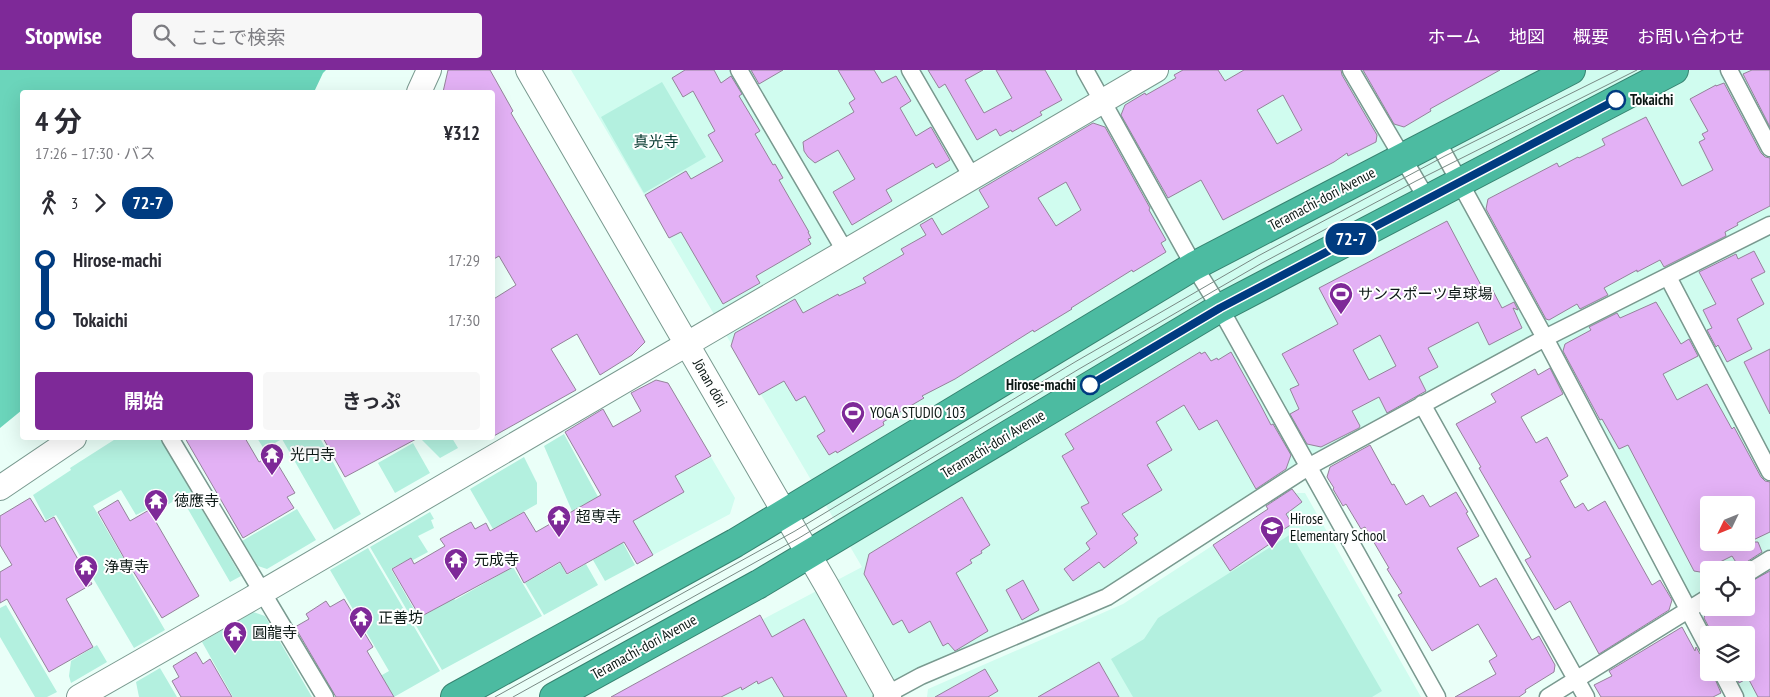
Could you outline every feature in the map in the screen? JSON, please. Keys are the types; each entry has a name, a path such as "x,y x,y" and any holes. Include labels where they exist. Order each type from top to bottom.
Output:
{"highway":[{"name":"Teramachi-dori Avenue","path":"455,697 735,543 1194,266 1571,70"},
{"name":"Teramachi-dori Avenue","path":"554,697 759,584 1220,308 1674,70"}],"street":[{"path":"420,90 428,70"},
{"name":"Jōnan dōri","path":"528,70 809,554 886,696"},
{"path":"739,70 845,251"},
{"path":"910,70 972,177"},
{"path":"1085,70 1437,697"},
{"path":"79,697 263,592 1156,70"},
{"path":"1351,70 1427,199"},
{"path":"1729,70 1770,148"},
{"path":"1436,140 1545,338 1700,632"},
{"path":"886,696 921,676 1107,597 1308,467 1545,338 1770,225"},
{"path":"1668,277 1770,472"},
{"path":"1422,404 1586,697"},
{"path":"0,488 71,440"},
{"path":"171,440 325,697"},
{"path":"1755,568 1770,559"},
{"path":"1548,697 1700,603"},
{"path":"1727,681 1735,697"}],"shaded area":[{"path":"0,70 326,70 315,90 20,90 20,412 0,428"},
{"path":"571,70 1770,70 1770,697 1735,697 1726,681 1755,681 1755,626 1704,626 1545,343 1328,453 1108,594 881,697 616,697 862,567"},
{"path":"711,457 735,498 730,514 653,555 615,488 666,459 676,476"},
{"name":"Hirose Elementary School","path":"1293,493 1305,493 1421,697 927,697 928,689 1123,604"}],"green space":[{"name":"真光寺","path":"662,82 706,157 644,193 601,117"},
{"path":"564,434 635,565 605,581 593,560 613,548 587,503 572,511 544,446"},
{"path":"114,440 161,440 241,576 230,582 181,497 160,509 158,504 136,515 121,490 93,506 165,630 134,648 56,515 46,520 33,495 71,470 70,468"},
{"path":"258,440 280,440 264,449"},
{"path":"283,440 321,440 361,514 334,530"},
{"path":"422,440 453,440 458,448 440,458"},
{"path":"413,443 430,473 395,493 378,463"},
{"path":"524,457 537,483 537,504 493,529 470,489"},
{"path":"297,509 316,540 267,569 258,566 242,541"},
{"path":"430,512 434,519 431,520 434,528 418,536 428,552 413,560 411,558 391,569 419,618 513,567 542,616 442,670 370,547"},
{"path":"1291,534 1382,691 1372,697 1133,697 1111,659 1144,639 1158,618"},
{"path":"368,548 440,671 394,697 376,697 368,683 389,671 330,570"},
{"path":"560,563 567,575 586,564 598,585 544,615 525,583"},
{"path":"6,605 57,692 47,697 35,697 0,637 0,608"},
{"name":"圓龍寺","path":"253,612 265,616 312,697 233,697 202,642"},
{"path":"97,645 107,662 71,683 69,676 71,661"},
{"path":"160,668 177,697 139,697 136,682"}],"building":[{"path":"448,70 490,70 513,111 511,113 645,342 632,355 600,375 577,334 551,349 576,390 495,435 495,298 516,285 499,256 495,258 495,90 443,90"},
{"path":"685,70 714,70 721,83 731,76 742,94 739,96 760,131 755,134 783,178 779,180 811,238 808,239 811,244 756,276 760,283 723,304 681,232 669,238 645,195 686,171 691,179 723,161 708,135 715,131 693,91 683,97 672,78"},
{"path":"751,70 783,70 759,84"},
{"path":"838,70 874,70 882,83 896,76 911,101 900,108 916,136 931,127 950,160 936,168 933,163 886,190 892,201 852,225 833,192 855,179 838,150 815,163 804,151 803,142 854,112 849,103 855,99"},
{"path":"928,70 983,70 965,80 984,113 1012,98 996,70 1045,70 1062,100 1040,112 1042,115 1012,132 1011,130 1000,136 996,129 977,140 945,84 939,88"},
{"path":"1183,70 1218,70 1225,81 1244,70 1341,70 1342,75 1377,135 1376,142 1348,156 1347,153 1334,162 1223,220 1201,180 1168,198 1121,115 1125,105 1176,78 1174,75","holes":["1283,95 1302,130 1277,144 1257,110"]},
{"path":"1363,70 1500,70 1430,109 1431,111 1404,127 1394,124"},
{"path":"1752,70 1770,70 1770,127 1743,74"},
{"path":"1724,83 1761,153 1765,157 1770,158 1770,206 1737,223 1738,225 1725,232 1726,236 1664,267 1660,260 1637,272 1637,270 1604,288 1608,295 1580,309 1577,304 1549,320 1546,319 1486,209 1488,199 1557,163 1559,167 1605,145 1602,139 1646,117 1682,186 1713,170 1699,142 1705,139 1702,134 1708,131 1690,99 1716,85"},
{"path":"1093,123 1105,127 1166,240 1161,243 1166,252 1133,272 1132,270 1072,309 1034,332 1033,330 955,379 922,396 924,398 883,422 884,425 837,453 836,451 829,455 817,436 825,431 805,396 796,401 784,381 759,395 731,346 735,333 795,299 803,313 838,294 839,296 866,283 863,278 904,254 901,249 926,235 920,225 932,218 942,235 989,207 979,190","holes":["1066,182 1081,210 1056,226 1038,198"]},
{"path":"1447,221 1484,291 1491,287 1502,308 1514,302 1518,310 1513,308 1522,328 1489,345 1478,322 1428,348 1438,367 1419,377 1426,391 1387,413 1379,397 1352,411 1360,426 1359,428 1321,447 1307,444 1290,414 1299,409 1290,389 1299,385 1282,354 1338,324 1319,288","holes":["1380,335 1396,366 1369,380 1353,350"]},
{"path":"1754,251 1765,272 1751,279 1764,304 1737,319 1752,349 1727,362 1707,330 1712,328 1703,310 1716,304 1699,272 1736,254 1738,259"},
{"path":"1656,302 1681,344 1689,339 1698,356 1663,374 1677,400 1707,384 1732,429 1734,427 1761,477 1765,481 1770,482 1770,532 1755,539 1755,496 1700,496 1700,551 1755,551 1755,542 1758,542 1762,552 1748,561 1735,561 1732,556 1722,561 1700,561 1700,572 1694,571 1628,445 1619,449 1602,419 1600,420 1563,351 1565,344 1591,330 1589,327 1617,313 1620,318"},
{"path":"1770,349 1770,414 1744,362"},
{"path":"1200,352 1201,354 1205,352 1211,361 1217,358 1218,360 1231,352 1271,425 1273,424 1291,455 1286,469 1256,489 1217,420 1199,430 1184,405 1156,422 1172,450 1147,465 1162,490 1122,514 1138,535 1134,538 1137,543 1104,568 1099,562 1073,581 1064,569 1090,549 1086,543 1097,534 1081,507 1089,503 1062,456 1074,449 1065,434"},
{"path":"1550,368 1563,394 1521,417 1536,443 1547,437 1568,476 1560,481 1575,508 1583,503 1588,511 1605,501 1652,585 1660,580 1672,600 1669,610 1599,654 1570,601 1555,610 1525,560 1531,557 1479,468 1481,467 1456,424 1496,402 1491,394 1535,369 1538,375"},
{"path":"656,380 668,383 711,456 675,476 684,492 633,521 653,555 637,564 624,542 567,574 560,562 524,583 515,566 420,617 392,569 411,558 414,564 445,546 440,539 471,522 475,529 486,523 490,531 524,512 536,532 601,495 565,432 603,409 613,427 641,411 631,393"},
{"path":"186,440 246,440 259,462 264,459 270,468 277,463 295,493 287,497 294,508 243,538"},
{"path":"324,440 414,440 345,477"},
{"path":"1370,445 1392,485 1394,484 1406,505 1423,495 1430,507 1456,492 1468,512 1466,513 1479,536 1457,548 1480,587 1496,578 1532,640 1539,636 1555,665 1554,672 1525,690 1526,692 1519,697 1455,697 1496,674 1489,661 1497,656 1478,624 1432,651 1398,595 1402,593 1365,527 1361,529 1346,504 1343,506 1327,477 1330,467"},
{"path":"1292,489 1302,502 1286,514 1292,524 1269,539 1271,543 1230,571 1213,545 1268,509 1266,506"},
{"path":"962,497 990,545 981,551 982,553 970,560 972,563 956,573 988,631 955,651 948,643 943,646 930,621 909,633 902,620 893,625 864,574 869,554"},
{"path":"30,498 45,522 54,517 92,584 66,599 93,647 49,672 7,599 0,603 0,572 12,565 0,545 0,516"},
{"path":"118,500 130,521 149,510 199,596 162,618 132,572 98,512"},
{"path":"1770,571 1770,697 1758,697 1750,681 1755,681 1755,626 1708,626 1704,618 1705,616 1755,616 1755,579"},
{"path":"1023,580 1039,610 1022,620 1006,590"},
{"path":"344,599 373,647 367,651 394,697 336,697 295,627 309,619 306,614 326,601 330,607"},
{"path":"760,615 772,637 804,619 847,697 784,697 772,677 758,684 757,681 742,690 741,687 721,697 611,697"},
{"path":"1682,627 1695,651 1696,647 1700,654 1700,681 1716,681 1721,693 1713,697 1601,697 1594,685 1612,676 1609,671"},
{"path":"196,652 203,664 210,659 232,697 181,697 172,681 179,677 173,666"},
{"path":"1099,662 1119,697 1038,697"},
{"path":"985,669 998,691 988,697 935,697"}],"tram line":[{"path":"495,697 795,531 1075,362 1258,256 1445,156 1618,70"},
{"path":"513,697 799,538 1079,369 1262,263 1416,181 1637,70"}],"bus line":[{"name":"72-7","path":"1090,385 1220,308 1616,100"}],"place":[{"name":"Tokaichi","path":"1616,100"},
{"name":"サンスポーツ卓球場","path":"1341,315"},
{"name":"Hirose-machi","path":"1090,385"},
{"name":"YOGA STUDIO 103","path":"853,434"},
{"name":"光円寺","path":"272,476"},
{"name":"徳應寺","path":"156,522"},
{"name":"超専寺","path":"559,538"},
{"name":"Hirose Elementary School","path":"1272,549"},
{"name":"元成寺","path":"456,581"},
{"name":"浄専寺","path":"86,588"},
{"name":"正善坊","path":"361,639"},
{"name":"圓龍寺","path":"235,654"}]}
